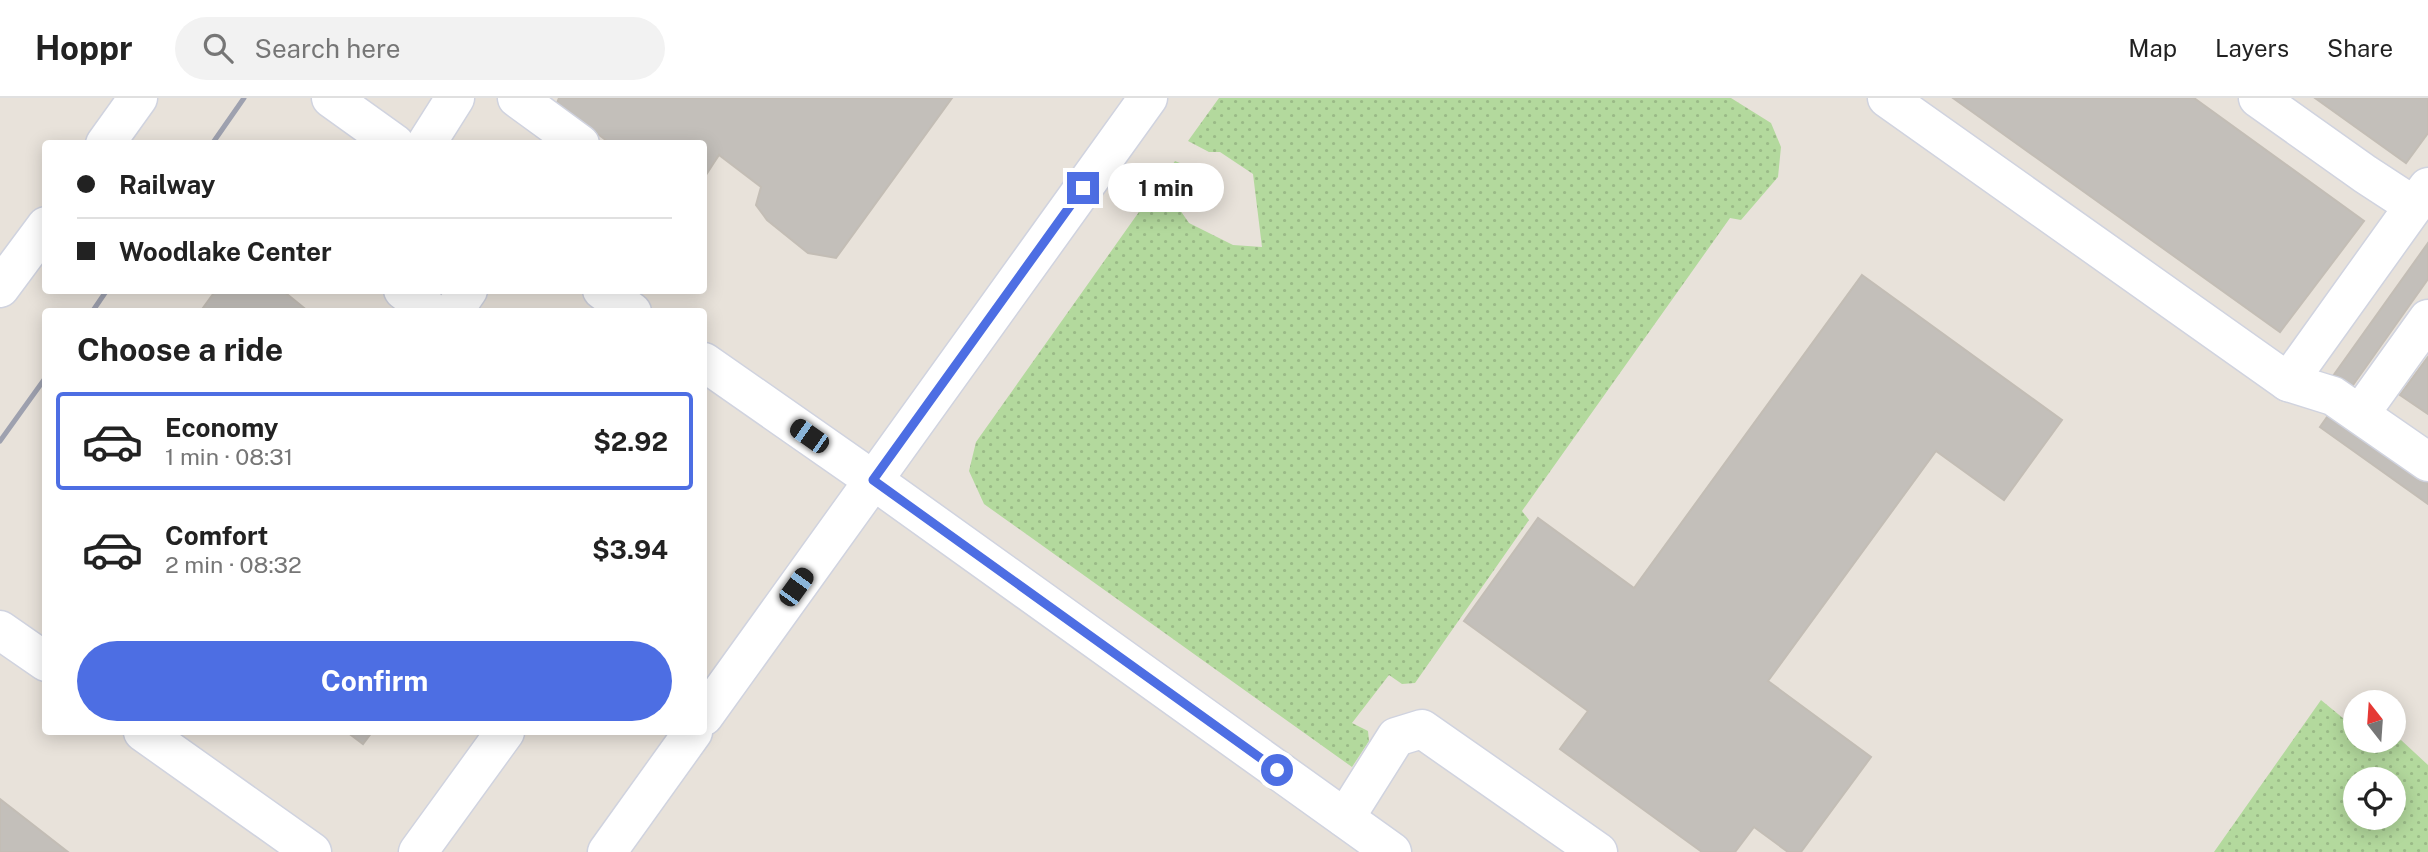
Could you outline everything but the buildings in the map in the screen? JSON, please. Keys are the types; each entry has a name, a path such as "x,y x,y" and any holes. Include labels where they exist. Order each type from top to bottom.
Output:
{"street":[{"path":"331,98 389,140"},
{"path":"429,140 455,98"},
{"path":"517,98 575,140"},
{"path":"707,712 1148,98"},
{"path":"1887,98 2288,382 2333,396 2428,462"},
{"path":"2258,98 2365,174 2421,196 2288,382"},
{"path":"108,140 133,100"},
{"path":"0,288 42,231"},
{"path":"408,294 427,308"},
{"path":"607,294 627,308"},
{"path":"2360,414 2428,319"},
{"path":"707,364 1392,852"},
{"path":"0,630 42,659"},
{"path":"1345,818 1396,737 1422,730 1598,852"},
{"path":"147,735 312,852"},
{"path":"418,852 503,735"},
{"path":"607,852 691,735"}],"green space":[{"path":"1219,98 1731,98 1771,123 1781,147 1778,177 1741,220 1730,218 1522,511 1529,520 1415,683 1402,684 1389,675 1352,723 1368,731 1369,741 1352,767 984,504 969,471 976,442 1175,161 1192,168 1197,184 1180,210 1189,223 1233,245 1262,247 1253,174 1220,152 1209,152 1188,141"},
{"path":"2321,700 2343,718 2343,753 2406,753 2406,745 2428,765 2428,852 2214,852"}],"railway":[{"path":"215,140 244,98"},
{"path":"95,308 104,294"},
{"path":"0,441 42,383"}],"route":[{"path":"1083,188 873,480 1277,770"}]}
